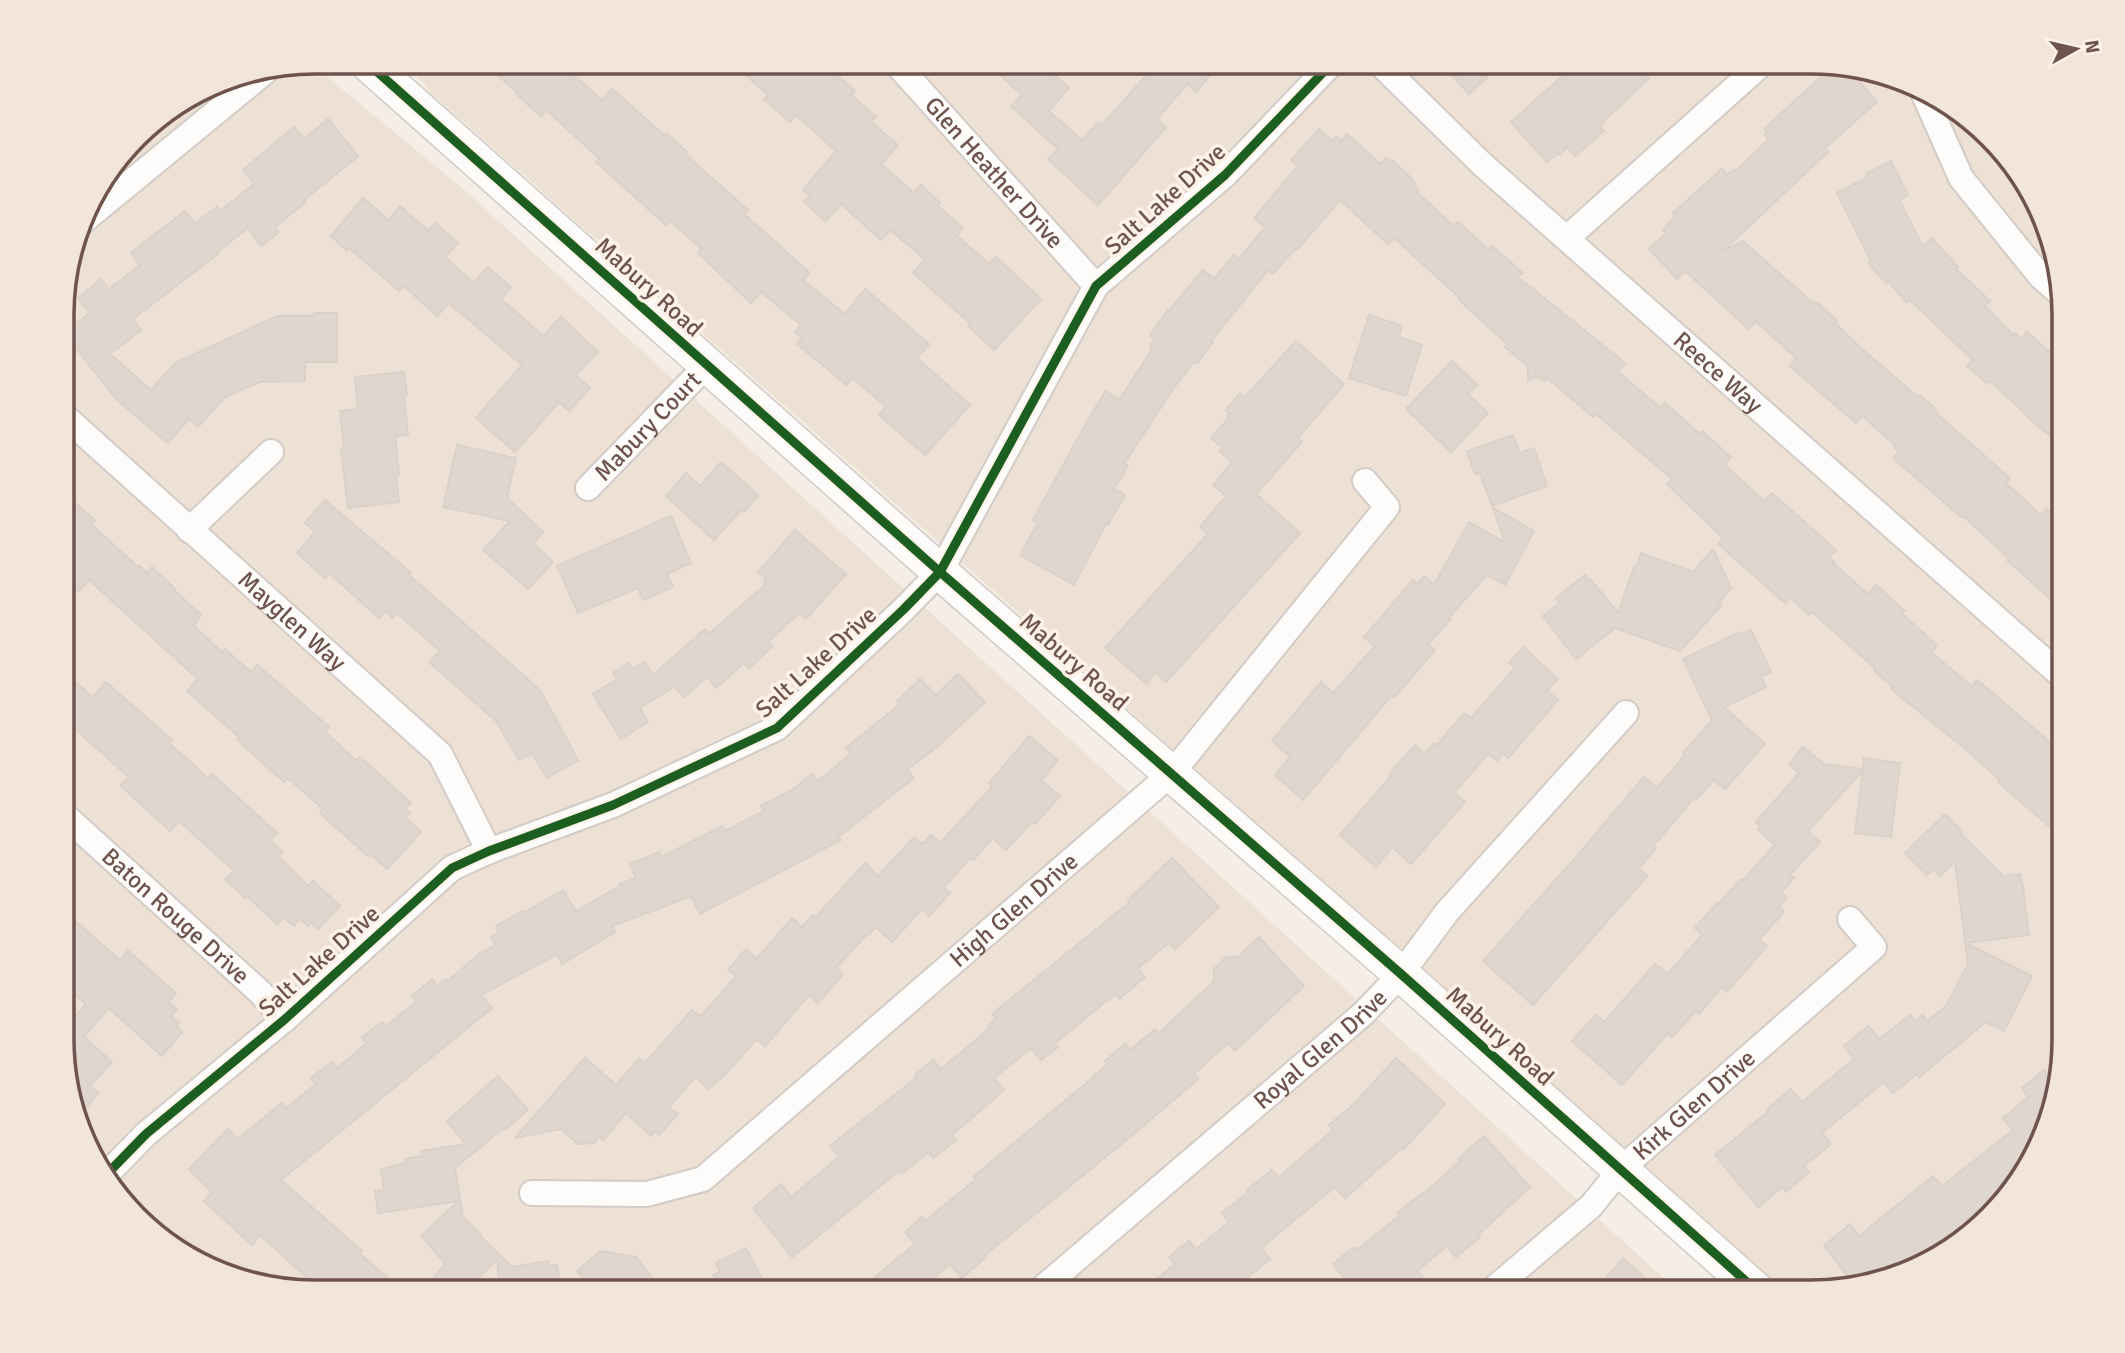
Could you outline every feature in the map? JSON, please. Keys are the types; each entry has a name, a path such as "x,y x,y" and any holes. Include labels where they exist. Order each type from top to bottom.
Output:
{"main road":[{"name":"Mabury Road","path":"380,74 940,572 1401,974 1744,1279"}],"street":[{"name":"Glen Heather Drive","path":"906,74 1096,286"},
{"name":"Salt Lake Drive","path":"112,1169 146,1135 284,1020 452,868 489,851 613,805 777,728 904,610 940,572 1096,286 1225,175 1322,74"},
{"name":"Reece Way","path":"1390,74 1483,165 2051,666"},
{"path":"1567,238 1750,74"},
{"path":"99,208 253,82"},
{"path":"1929,105 1961,178 2049,284"},
{"name":"Mabury Court","path":"588,488 708,364"},
{"name":"Mayglen Way","path":"74,425 440,754 489,851"},
{"path":"189,530 271,452"},
{"name":"High Glen Drive","path":"532,1193 647,1194 703,1180 1172,773 1387,507 1365,481"},
{"name":"Royal Glen Drive","path":"1054,1280 1364,1013 1401,974 1447,912 1626,713"},
{"name":"Baton Rouge Drive","path":"74,824 261,993 284,1020"},
{"name":"Kirk Glen Drive","path":"1505,1279 1591,1206 1621,1169 1874,947 1850,919"}],"shaded area":[{"path":"324,74 461,187 1665,1279 315,1280 283,1277 237,1267 208,1255 156,1220 123,1185 106,1159 86,1116 76,1070 74,315 78,268 86,237 114,181 133,156 156,133 208,98 237,86 283,76"},
{"path":"416,74 1810,74 1842,76 1888,86 1917,98 1944,114 1969,133 1992,156 2019,194 2039,237 2051,299 2051,1054 2039,1116 2027,1145 2011,1172 1992,1197 1969,1220 1917,1255 1888,1267 1857,1275 1826,1279 1771,1279 431,93"}],"building":[{"path":"496,74 573,74 602,100 612,89 664,135 666,133 687,152 685,154 748,210 744,214 810,273 803,280 845,314 865,289 929,344 917,358 970,405 925,455 879,415 886,407 853,378 847,385 797,344 802,338 795,332 801,325 761,292 751,303 698,253 702,249 670,221 666,225 596,162 599,158 546,110 541,116 516,94 517,92"},
{"path":"745,74 836,74 855,91 851,95 876,117 871,122 898,145 881,164 914,193 921,185 940,203 938,206 963,228 957,236 989,264 996,257 1041,299 994,350 968,326 971,324 913,273 925,259 890,230 881,240 841,204 826,221 804,202 810,196 803,190 836,151 796,115 790,122 764,99 768,95"},
{"path":"999,74 1053,74 1069,88 1049,111 1082,140 1098,122 1102,125 1147,74 1211,74 1196,92 1187,84 1157,119 1166,127 1098,205 1048,159 1058,149 1011,106 1022,95"},
{"path":"1451,74 1490,74 1469,94"},
{"path":"1565,74 1646,74 1649,78 1599,126 1604,131 1575,156 1567,147 1560,155 1558,153 1547,162 1511,122"},
{"path":"1823,75 1827,80 1832,75 1856,79 1877,102 1825,148 1828,152 1723,251 1743,241 1814,304 1817,302 1862,349 1937,410 1935,412 2010,478 2006,483 2041,515 2046,509 2051,514 2051,599 1963,516 1893,458 1899,451 1895,445 1862,416 1856,423 1790,366 1796,358 1756,321 1749,329 1685,271 1677,279 1649,249 1666,233 1663,230 1675,216 1673,213 1722,169 1727,175 1734,169 1736,171 1769,139 1764,129"},
{"path":"328,119 358,156 304,200 306,202 275,227 279,232 261,246 248,228 133,319 141,330 110,354 151,390 175,363 277,316 337,313 337,362 305,362 305,381 260,382 225,397 198,427 189,419 168,443 117,400 74,346 74,325 90,313 78,298 101,279 109,289 140,265 131,253 185,211 195,223 217,207 220,211 254,184 243,170 294,127 304,139"},
{"path":"1319,129 1332,141 1336,136 1342,141 1347,134 1381,164 1386,158 1392,160 1415,183 1419,190 1417,192 1447,220 1454,226 1458,222 1489,250 1492,246 1523,273 1518,277 1625,363 1618,372 1661,408 1665,403 1700,434 1702,431 1731,457 1724,464 1764,501 1772,493 1836,550 1829,557 1834,564 1868,594 1876,585 1905,611 1902,614 1937,645 1931,652 1972,687 1977,680 2051,743 2051,828 1998,782 2000,780 1963,747 1891,689 1893,687 1874,671 1876,669 1812,612 1809,615 1790,597 1785,603 1718,544 1723,538 1667,484 1672,479 1596,414 1593,417 1547,378 1544,381 1537,376 1528,381 1528,366 1505,347 1507,344 1458,299 1459,297 1394,238 1388,244 1340,200 1273,274 1268,270 1211,341 1213,342 1197,364 1194,362 1173,389 1124,464 1128,466 1114,489 1125,495 1108,525 1106,524 1074,585 1020,555 1038,523 1033,520 1106,391 1119,400 1153,348 1150,346 1155,339 1150,335 1168,310 1203,270 1214,279 1234,255 1239,259 1265,227 1254,218 1298,166 1291,160"},
{"path":"1891,161 1908,195 1899,200 1923,247 1932,238 1958,267 1956,269 1990,301 1985,306 2013,335 2015,333 2021,339 2027,332 2051,353 2051,437 1990,381 1988,384 1967,366 1973,360 1910,300 1907,303 1868,263 1871,261 1837,193 1868,177 1866,174"},
{"path":"363,198 389,220 400,206 428,231 435,223 458,243 445,257 474,283 488,267 511,287 501,299 543,336 561,317 598,352 576,375 590,388 569,411 559,402 515,452 476,418 522,365 449,303 437,316 404,286 399,291 331,236"},
{"path":"1369,315 1402,326 1399,337 1422,345 1406,396 1349,378"},
{"path":"1296,341 1344,384 1298,438 1302,442 1256,494 1300,533 1166,682 1155,672 1147,684 1105,648 1208,534 1200,527 1226,496 1213,485 1232,462 1220,451 1223,448 1211,438 1229,418 1227,416 1230,413 1226,410 1240,393 1245,397"},
{"path":"1452,361 1477,385 1468,394 1488,413 1451,452 1406,409"},
{"path":"404,372 408,435 395,436 399,502 348,508 341,450 344,449 340,411 358,409 355,377"},
{"path":"1513,435 1519,453 1534,448 1547,486 1492,506 1480,473 1475,474 1467,451"},
{"path":"457,445 516,458 507,498 543,532 533,543 553,562 528,589 483,550 510,521 443,507"},
{"path":"721,462 758,495 714,540 666,496 686,473 700,486"},
{"path":"325,500 411,573 409,575 540,690 578,760 547,778 532,753 519,760 496,721 429,662 440,651 397,613 392,618 385,611 379,618 329,573 325,578 297,553 315,532 305,523"},
{"path":"74,502 95,520 91,524 138,567 139,565 147,573 152,567 201,615 194,626 222,652 225,649 251,672 257,665 329,727 325,732 357,761 360,757 411,803 405,809 410,813 405,818 421,832 387,869 370,854 368,856 320,813 323,809 288,778 284,782 187,691 198,679 89,580 78,592 74,589"},
{"path":"1493,508 1534,531 1505,585 1487,575 1428,644 1435,650 1395,697 1392,695 1303,800 1275,775 1290,757 1272,741 1321,682 1333,693 1375,646 1364,637 1413,580 1417,584 1424,576 1434,585 1469,522 1505,542"},
{"path":"671,516 691,563 667,574 673,587 643,600 638,588 578,613 557,566"},
{"path":"795,530 846,574 806,619 799,613 768,642 773,646 749,668 744,663 716,688 707,677 684,697 674,687 640,708 648,722 621,739 593,694 617,679 613,673 629,663 633,669 645,662 653,675 705,629 709,634 766,584 766,579 758,572"},
{"path":"1713,549 1731,588 1719,602 1722,605 1680,651 1615,628 1576,659 1543,616 1560,603 1556,598 1585,575 1618,613 1641,553 1693,572"},
{"path":"1751,630 1771,672 1761,677 1766,687 1724,707 1765,744 1725,789 1714,780 1696,800 1694,798 1653,846 1656,848 1639,868 1647,876 1533,1005 1483,961 1644,777 1657,788 1712,720 1683,659 1740,632 1741,635"},
{"path":"1523,647 1558,679 1547,691 1558,700 1508,758 1503,754 1497,761 1488,754 1454,793 1465,802 1411,864 1392,847 1376,867 1340,835 1415,745 1424,754 1434,743 1437,745 1464,713 1471,718 1515,668 1509,663"},
{"path":"958,674 985,702 939,745 907,770 914,778 838,837 841,840 700,914 691,896 612,926 615,932 562,964 557,954 481,995 492,1008 281,1180 362,1251 360,1254 390,1280 309,1279 260,1235 252,1245 204,1201 212,1192 189,1169 228,1129 238,1139 282,1103 286,1108 316,1084 311,1078 332,1062 337,1068 367,1043 362,1037 382,1022 386,1026 416,1002 412,996 432,979 437,986 446,979 448,981 479,954 496,945 491,937 499,932 496,926 563,890 576,911 620,884 636,878 630,864 659,852 662,857 722,826 725,831 764,811 761,806 792,790 812,774 818,781 851,754 846,748 900,704 897,701 920,679 936,695"},
{"path":"74,681 93,697 106,682 172,740 169,743 208,778 212,774 277,833 270,840 283,852 278,856 308,886 313,881 340,906 318,929 311,923 308,926 300,919 294,926 284,917 277,924 225,879 234,871 179,821 170,831 121,786 129,777 74,728"},
{"path":"1029,736 1058,760 1041,780 1060,796 1035,824 1032,822 1006,850 993,838 973,860 970,858 944,887 950,893 929,916 922,909 892,942 876,927 867,934 836,968 843,974 818,1003 809,995 765,1046 757,1039 709,1089 695,1077 669,1107 678,1114 659,1135 655,1131 651,1136 626,1113 603,1140 599,1136 594,1143 578,1144 561,1129 515,1138 585,1058 616,1085 639,1058 645,1063 692,1010 701,1016 736,976 728,970 746,949 757,959 792,918 802,927 813,915 816,917 865,863 878,876 914,837 923,844 931,835 940,843 993,786 989,783"},
{"path":"1803,747 1824,764 1863,769 1864,758 1900,763 1891,837 1855,833 1863,770 1808,831 1820,842 1790,875 1794,878 1781,893 1787,898 1779,907 1784,912 1759,940 1767,946 1727,992 1722,987 1699,1014 1696,1011 1672,1037 1668,1033 1622,1085 1572,1041 1596,1015 1604,1022 1655,964 1668,974 1702,935 1695,928 1775,845 1758,830 1761,827 1756,822 1799,773 1789,764"},
{"path":"1945,814 2003,876 2020,874 2023,887 2029,935 1966,943 2032,976 2004,1031 1986,1022 1919,1077 1917,1074 1893,1093 1884,1082 1822,1133 1831,1144 1804,1166 1809,1172 1786,1192 1782,1187 1758,1207 1715,1155 1769,1111 1767,1109 1791,1089 1802,1102 1854,1059 1844,1046 1868,1026 1879,1039 1910,1015 1915,1021 1923,1015 1927,1021 1946,1006 1968,964 1955,861 1940,876 1934,869 1927,875 1905,853"},
{"path":"1172,858 1219,907 1175,949 1169,943 1138,968 1145,977 1119,999 1115,994 1055,1043 1058,1047 1041,1060 1031,1048 994,1078 1004,1090 952,1135 956,1140 933,1158 929,1152 902,1173 900,1170 792,1257 753,1208 781,1184 791,1197 839,1157 830,1146 916,1078 914,1076 933,1060 941,1069 990,1028 988,1026 996,1019 992,1014 1130,902 1128,900"},
{"path":"74,920 120,960 128,951 176,993 168,1002 177,1009 171,1016 179,1023 176,1026 182,1032 162,1056 109,1008 84,1037 112,1062 90,1086 98,1093 84,1110 76,1070 74,1017 86,1004 74,994"},
{"path":"1259,937 1304,986 1235,1051 1228,1043 1194,1074 1198,1079 985,1255 986,1257 962,1278 950,1264 932,1280 872,1280 915,1244 905,1232 922,1217 925,1221 975,1180 973,1177 1095,1076 1108,1064 1105,1061 1125,1044 1130,1050 1155,1029 1159,1033 1214,981 1214,969 1226,957 1238,957"},
{"path":"1396,1058 1445,1104 1404,1149 1403,1147 1345,1198 1335,1187 1261,1248 1270,1259 1245,1279 1156,1279 1175,1264 1169,1257 1189,1241 1196,1249 1229,1222 1222,1213 1272,1170 1278,1178 1333,1130 1329,1125 1353,1105"},
{"path":"2044,1070 2048,1075 2039,1116 2027,1145 1992,1197 1969,1220 1917,1255 1888,1267 1848,1276 1824,1246 1850,1224 1859,1236 1933,1176 1942,1186 2013,1130 2003,1118 2028,1097 2022,1088"},
{"path":"498,1076 528,1110 455,1168 463,1217 512,1267 548,1261 549,1266 557,1265 559,1280 499,1280 497,1259 477,1280 431,1280 446,1264 421,1236 458,1201 378,1213 375,1191 384,1190 381,1169 405,1163 405,1159 422,1156 421,1151 466,1144 447,1121"},
{"path":"1484,1136 1530,1187 1456,1257 1447,1246 1417,1271 1424,1279 1345,1279 1333,1264 1354,1247 1357,1250 1400,1215 1398,1212 1425,1193 1460,1161 1458,1159"},
{"path":"746,1248 763,1280 716,1280 713,1275 720,1272 716,1263"},
{"path":"600,1251 636,1257 653,1279 585,1280 577,1271"},
{"path":"1623,1258 1646,1279 1605,1279"}],"cycle path":[{"path":"380,74 940,572 1401,974 1744,1279"},
{"path":"112,1169 146,1134 284,1020 452,868 489,851 613,805 777,728 940,572 1096,286 1225,175 1322,74"}]}
